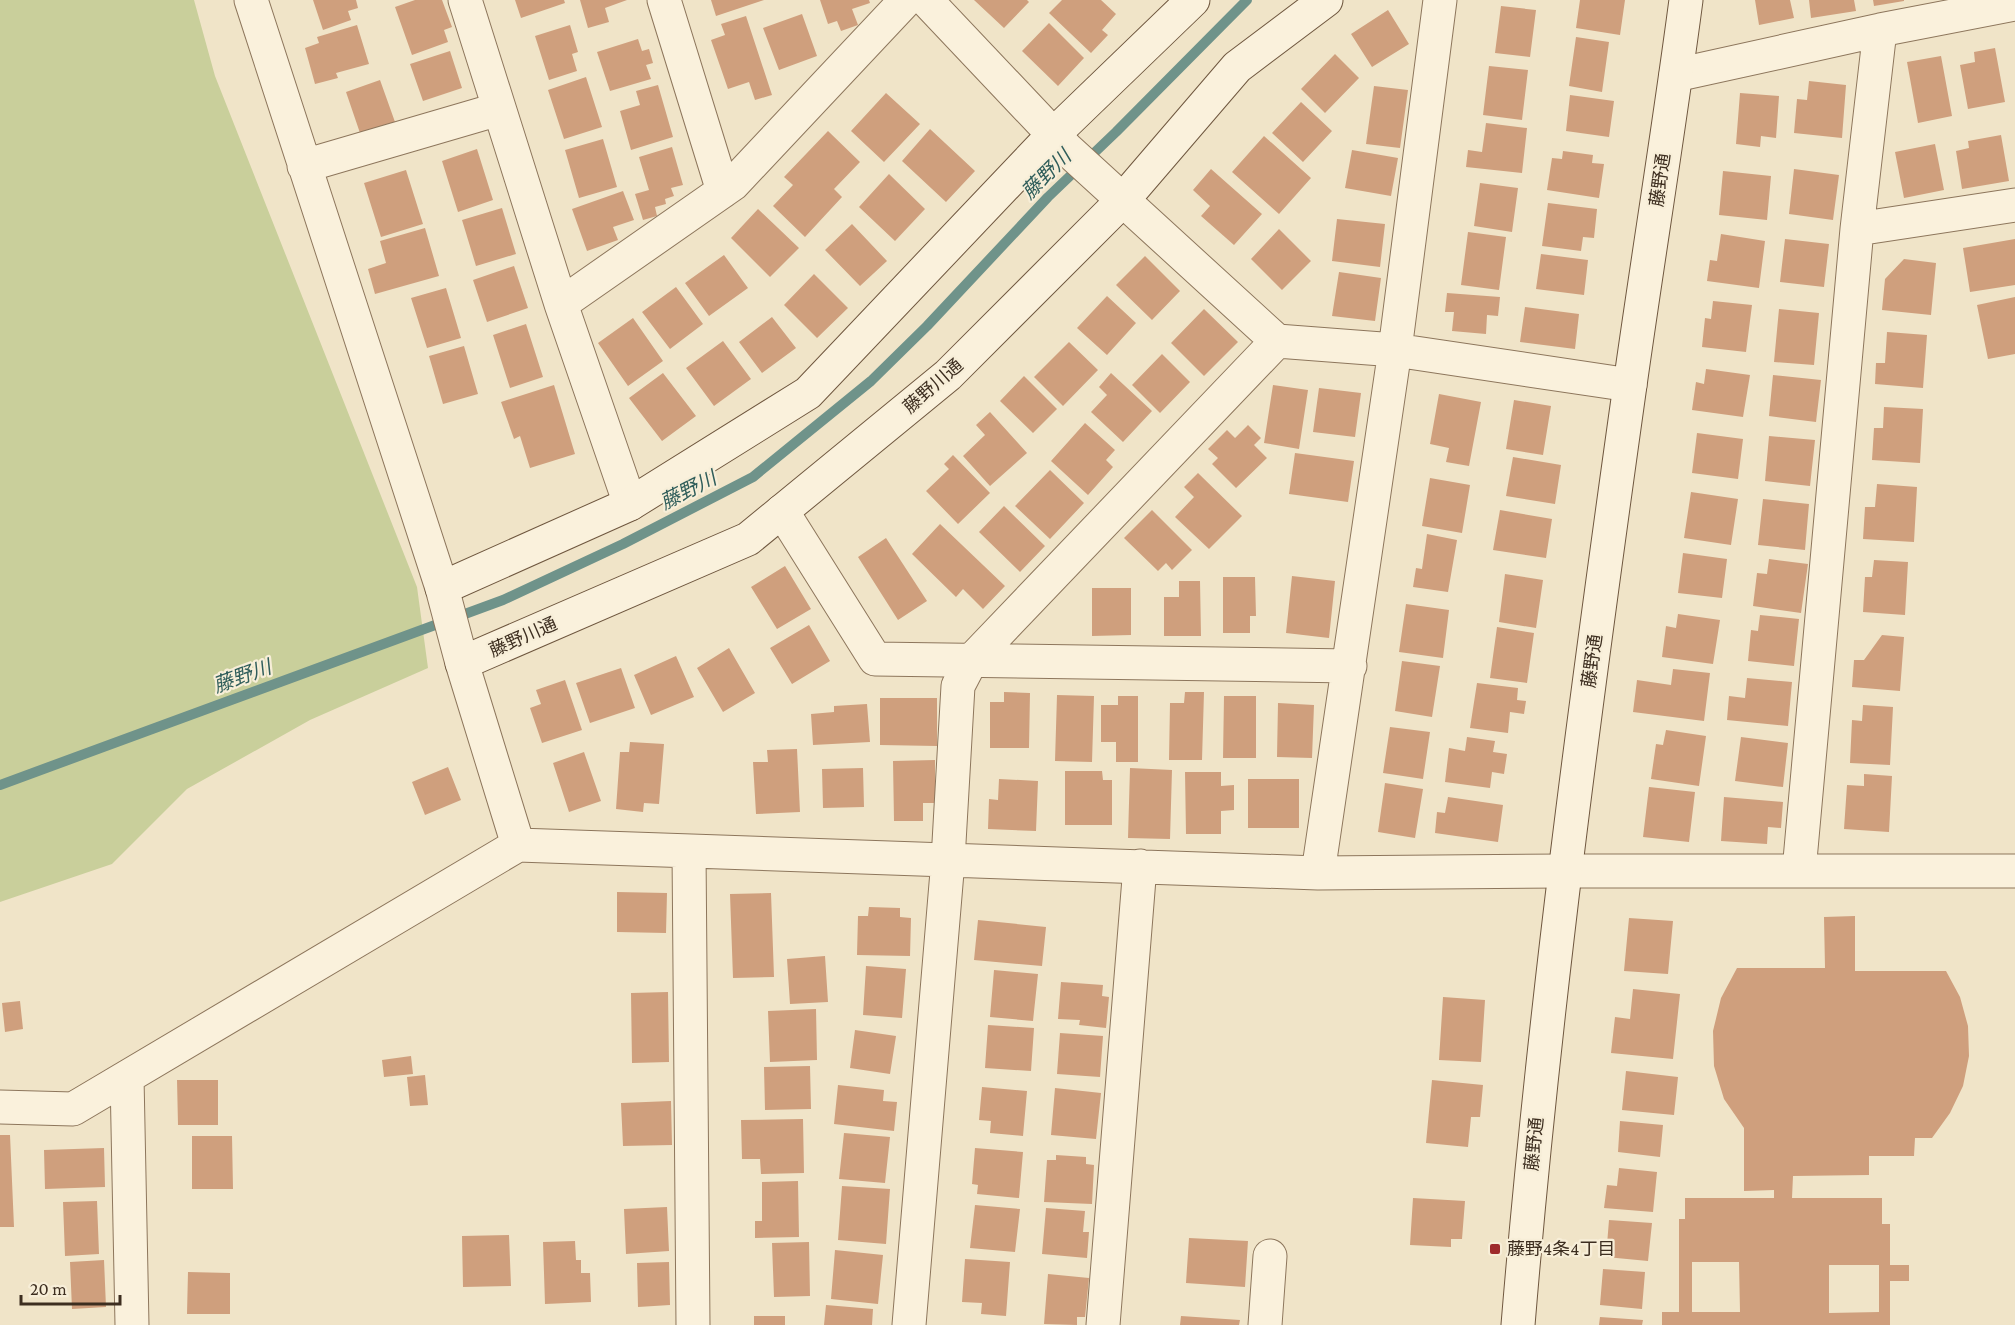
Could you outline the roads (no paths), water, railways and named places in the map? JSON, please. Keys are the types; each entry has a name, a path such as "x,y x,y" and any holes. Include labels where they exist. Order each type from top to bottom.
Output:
{"street":[{"path":"251,0 442,588 462,663 518,844"},
{"path":"465,0 561,304 630,504"},
{"path":"664,0 723,191"},
{"path":"561,304 733,184 906,0"},
{"path":"926,0 1061,143 1277,342 1395,351 1630,385"},
{"path":"442,588 630,504 808,393 1061,143 1193,0"},
{"name":"藤野川通","path":"462,663 748,539 948,375 1237,68 1326,0"},
{"path":"1318,873 1395,351 1440,0"},
{"name":"藤野通","path":"1518,1325 1531,1175 1564,871 1630,385 1686,0"},
{"path":"1676,75 1880,30 2015,4"},
{"path":"1799,871 1857,229 1880,30"},
{"path":"304,166 499,109"},
{"path":"1857,229 2015,206"},
{"path":"909,1325 948,860 958,686 971,661 1277,342"},
{"path":"782,512 875,659 1350,666"},
{"path":"0,1107 73,1108 518,844 1318,873 2015,871"},
{"path":"689,851 693,1325"},
{"path":"1103,1325 1140,866"},
{"path":"127,1077 132,1325"},
{"path":"1265,1325 1270,1256"}],"waterway":[{"name":"藤野川","path":"0,785 503,600 623,544 753,477 871,381 927,326 1048,197 1247,0"}],"place":[{"name":"藤野4条4丁目","path":"1495,1249"}]}
